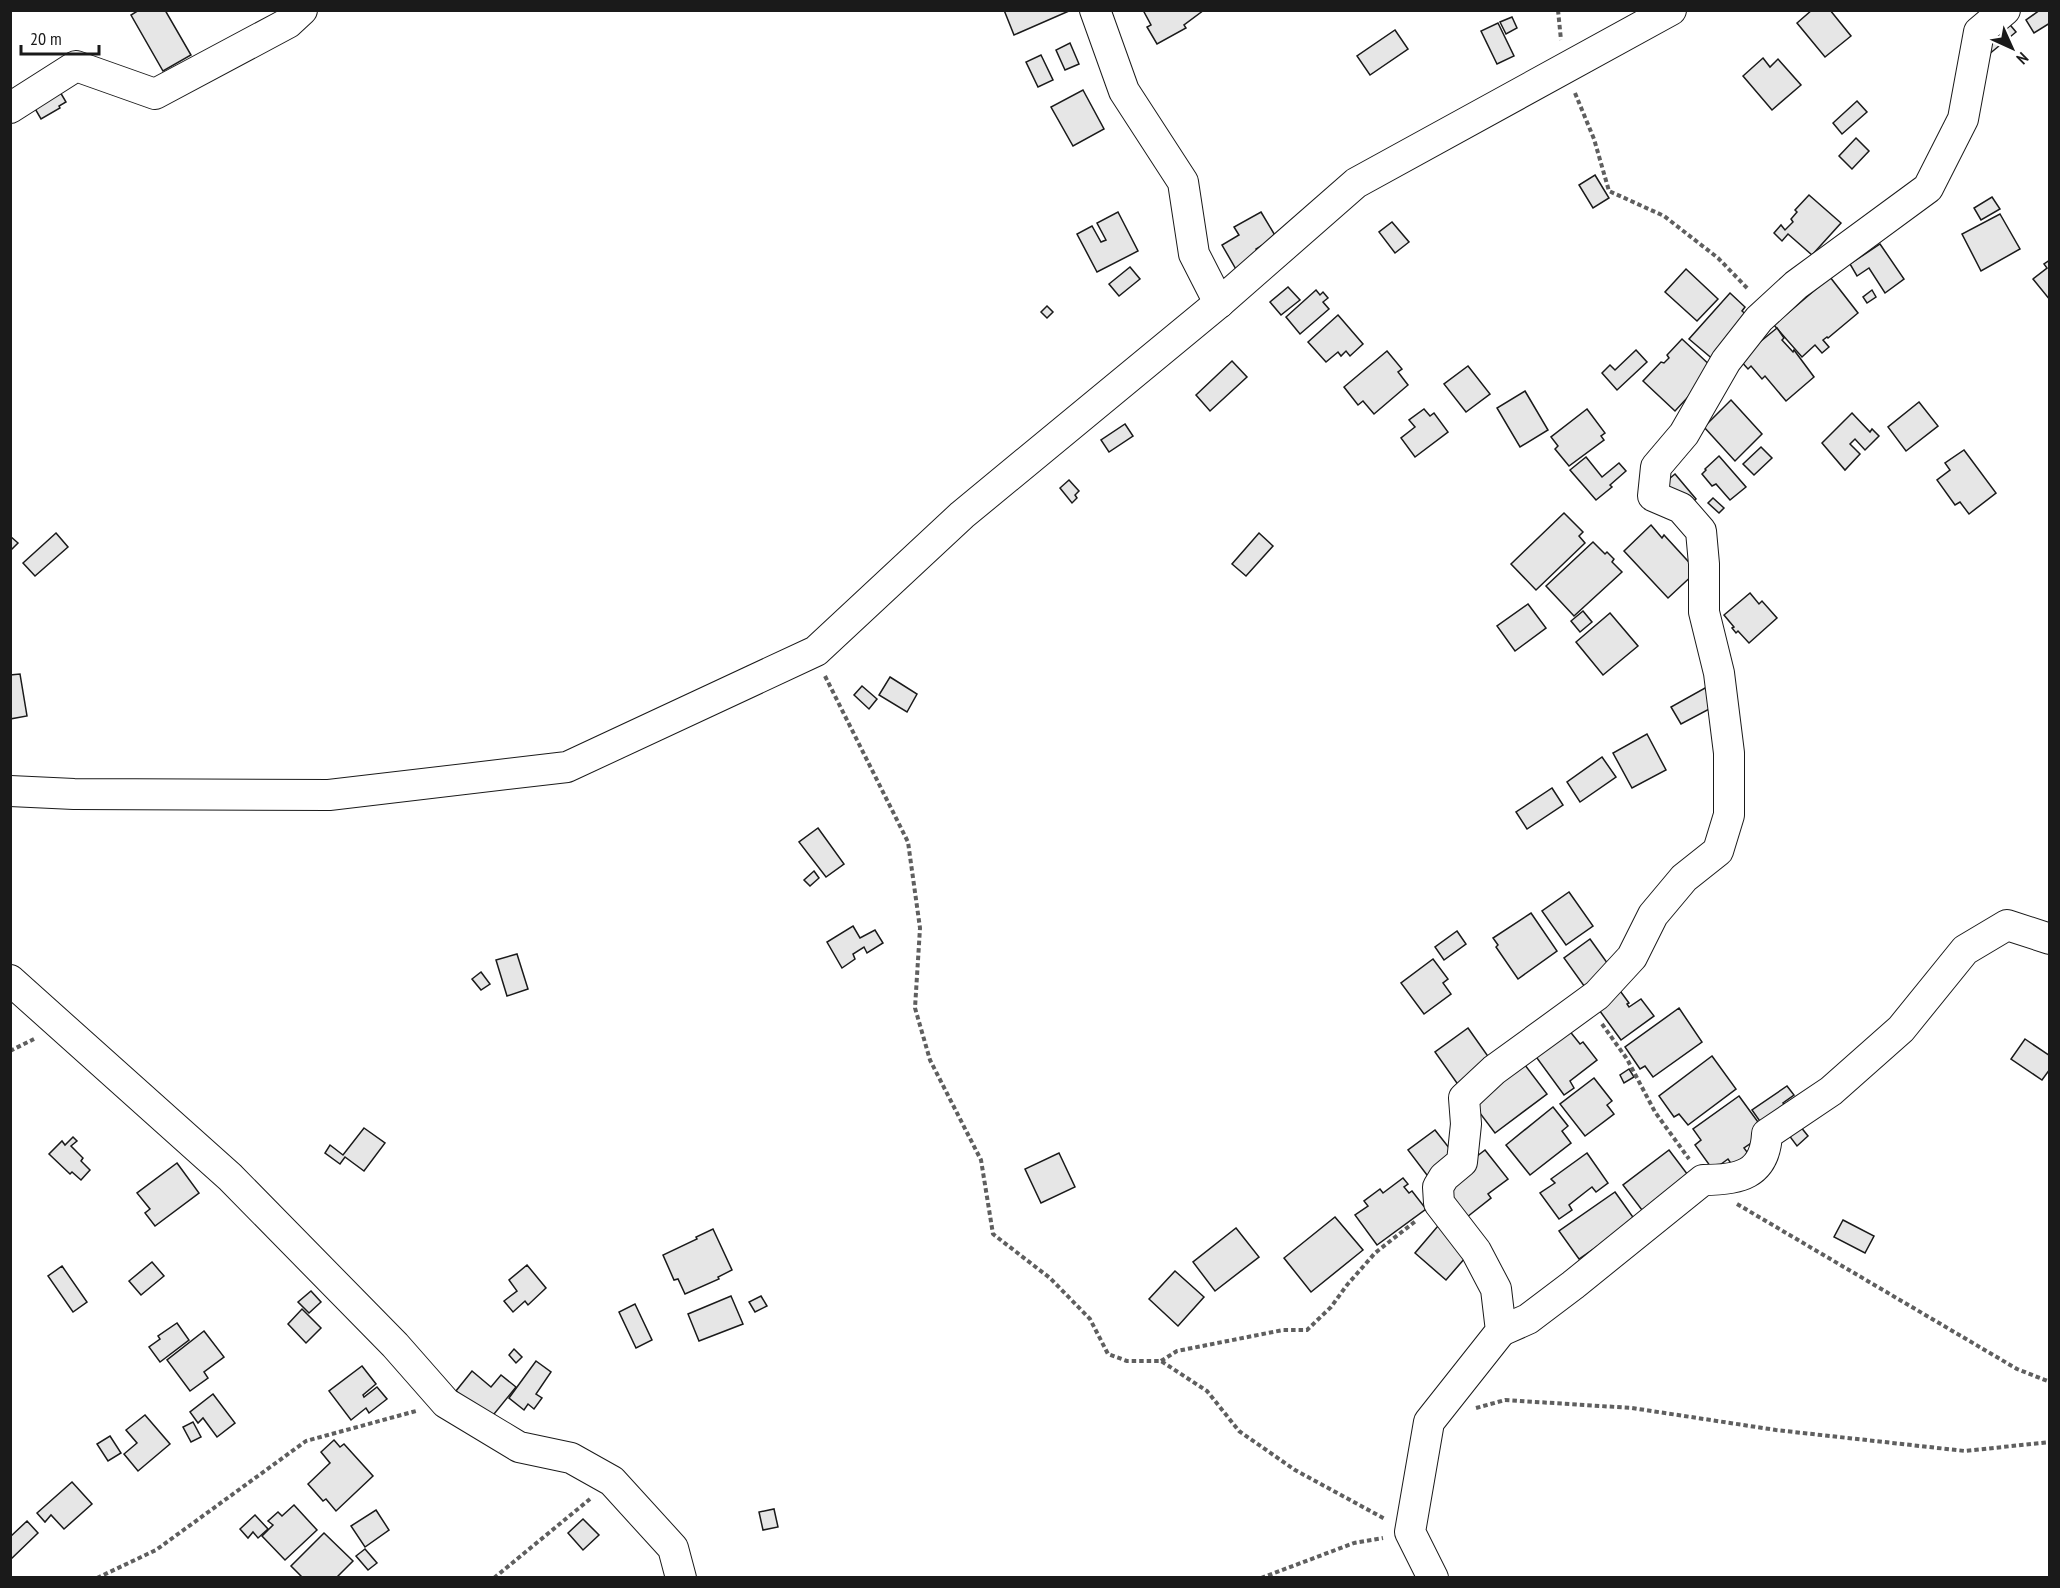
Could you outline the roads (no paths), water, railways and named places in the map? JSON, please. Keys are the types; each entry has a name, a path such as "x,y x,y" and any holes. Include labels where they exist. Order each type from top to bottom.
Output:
{"street":[{"path":"10,108 76,66 155,94 288,23 302,10"},
{"path":"1095,10 1124,92 1183,182 1194,254 1219,303"},
{"path":"10,791 74,794 329,795 567,767 816,651 962,515 1219,303 1356,183 1671,10"},
{"path":"1501,1331 1496,1289 1476,1251 1439,1203 1438,1187 1444,1177 1462,1162 1466,1124 1464,1098 1494,1070 1586,1001 1598,995 1632,957 1653,915 1684,878 1718,851 1730,815 1729,753 1719,673 1704,612 1701,531 1681,508 1653,496 1656,467 1684,434 1726,362 1759,319 1796,285 1928,188 1963,119 1979,32 2005,10"},
{"path":"1433,1578 1410,1533 1429,1422 1501,1331 1528,1319 1574,1285 1703,1180 1740,1178 1759,1162 1766,1150 1767,1134 1831,1091 1901,1029 1965,950 2007,925 2049,939"},
{"path":"10,980 230,1177 395,1345 446,1403 519,1448 571,1458 612,1481 673,1548 681,1578"}]}
